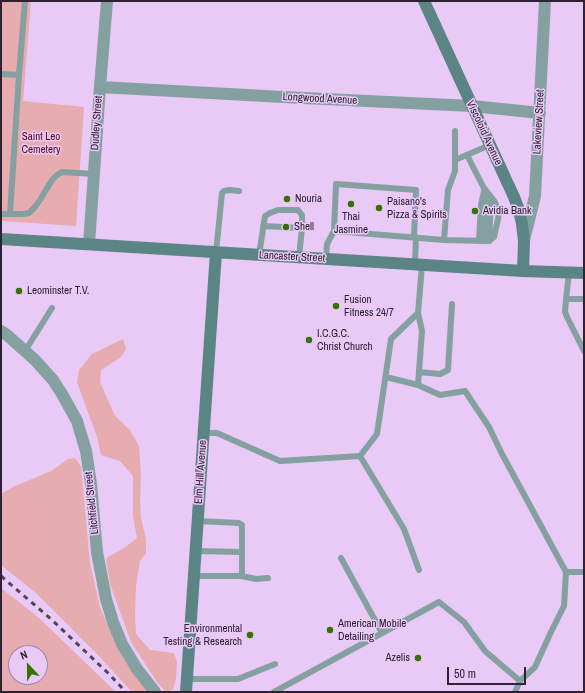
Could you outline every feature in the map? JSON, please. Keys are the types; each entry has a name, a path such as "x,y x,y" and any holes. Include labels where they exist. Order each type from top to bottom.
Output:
{"main road":[{"name":"Viscoloid Avenue","path":"424,1 519,210 524,241 523,271"},
{"name":"Lancaster Street","path":"1,239 523,271 584,273"},
{"name":"Elm Hill Avenue","path":"186,692 216,252"}],"street":[{"name":"Dudley Street","path":"89,244 107,1"},
{"name":"Lakeview Street","path":"524,241 535,196 545,1"},
{"name":"Longwood Avenue","path":"100,87 472,106 540,113"},
{"name":"Litchfield Street","path":"1,331 35,360 52,380 62,394 77,421 86,451 91,484 97,552 106,599 122,644 137,669 155,692"}],"lane":[{"path":"10,214 24,1"},
{"path":"1,74 19,75"},
{"path":"444,240 448,190 455,171 455,131"},
{"path":"455,160 490,145"},
{"path":"467,155 492,205 484,241"},
{"path":"1,214 29,213 40,200 52,180 62,172 94,174"},
{"path":"326,259 327,244 334,231 336,184 416,190 415,237 418,264 418,313 422,331 418,385"},
{"path":"484,241 482,198 485,189"},
{"path":"216,252 222,193 229,190 239,191"},
{"path":"259,255 265,216 270,212 278,210 298,210 302,215 299,257"},
{"path":"263,226 302,228"},
{"path":"334,231 444,240 484,241"},
{"path":"569,272 565,312 584,351"},
{"path":"566,299 584,299"},
{"path":"419,372 440,374 448,370 452,304"},
{"path":"25,351 52,308"},
{"path":"204,433 217,433 280,461 360,456 377,434 391,339 418,313"},
{"path":"386,377 418,385 440,396 465,391 489,427 566,572 564,606 535,668 520,682 515,692"},
{"path":"360,456 404,529 419,570"},
{"path":"198,521 239,523 242,525 242,576"},
{"path":"196,551 242,552"},
{"path":"340,558 382,633"},
{"path":"566,572 584,572"},
{"path":"194,576 242,576 256,580 268,578"},
{"path":"274,692 439,602 464,622 485,651 520,682"},
{"path":"187,680 238,679 275,664"}],"green space":[{"name":"Saint Leo Cemetery","path":"1,1 31,1 23,101 84,107 76,226 1,221"},
{"path":"123,339 126,349 121,357 101,370 100,382 115,416 130,430 139,446 141,518 146,539 146,553 140,561 136,586 136,634 150,650 174,653 177,662 176,679 173,689 169,692 166,692 157,682 131,642 110,584 106,558 124,548 137,538 133,516 133,476 120,461 101,455 97,437 77,382 79,370 92,354"},
{"path":"75,458 81,466 90,563 100,607 118,649 148,692 132,692 97,654 36,593 1,565 1,494 13,487 51,471 68,459"},
{"path":"1,588 38,617 116,692 1,692"}],"railway":[{"path":"1,576 51,619 126,692"}],"place":[{"name":"Nouria","path":"287,199"},
{"name":"Thai Jasmine","path":"351,204"},
{"name":"Paisano's Pizza & Spirits","path":"379,208"},
{"name":"Avidia Bank","path":"475,211"},
{"name":"Shell","path":"286,227"},
{"name":"Leominster T.V.","path":"19,291"},
{"name":"Fusion Fitness 24/7","path":"336,306"},
{"name":"I.C.G.C. Christ Church","path":"309,340"},
{"name":"American Mobile Detailing","path":"330,630"},
{"name":"Environmental Testing & Research","path":"250,635"},
{"name":"Azelis","path":"418,658"}]}
